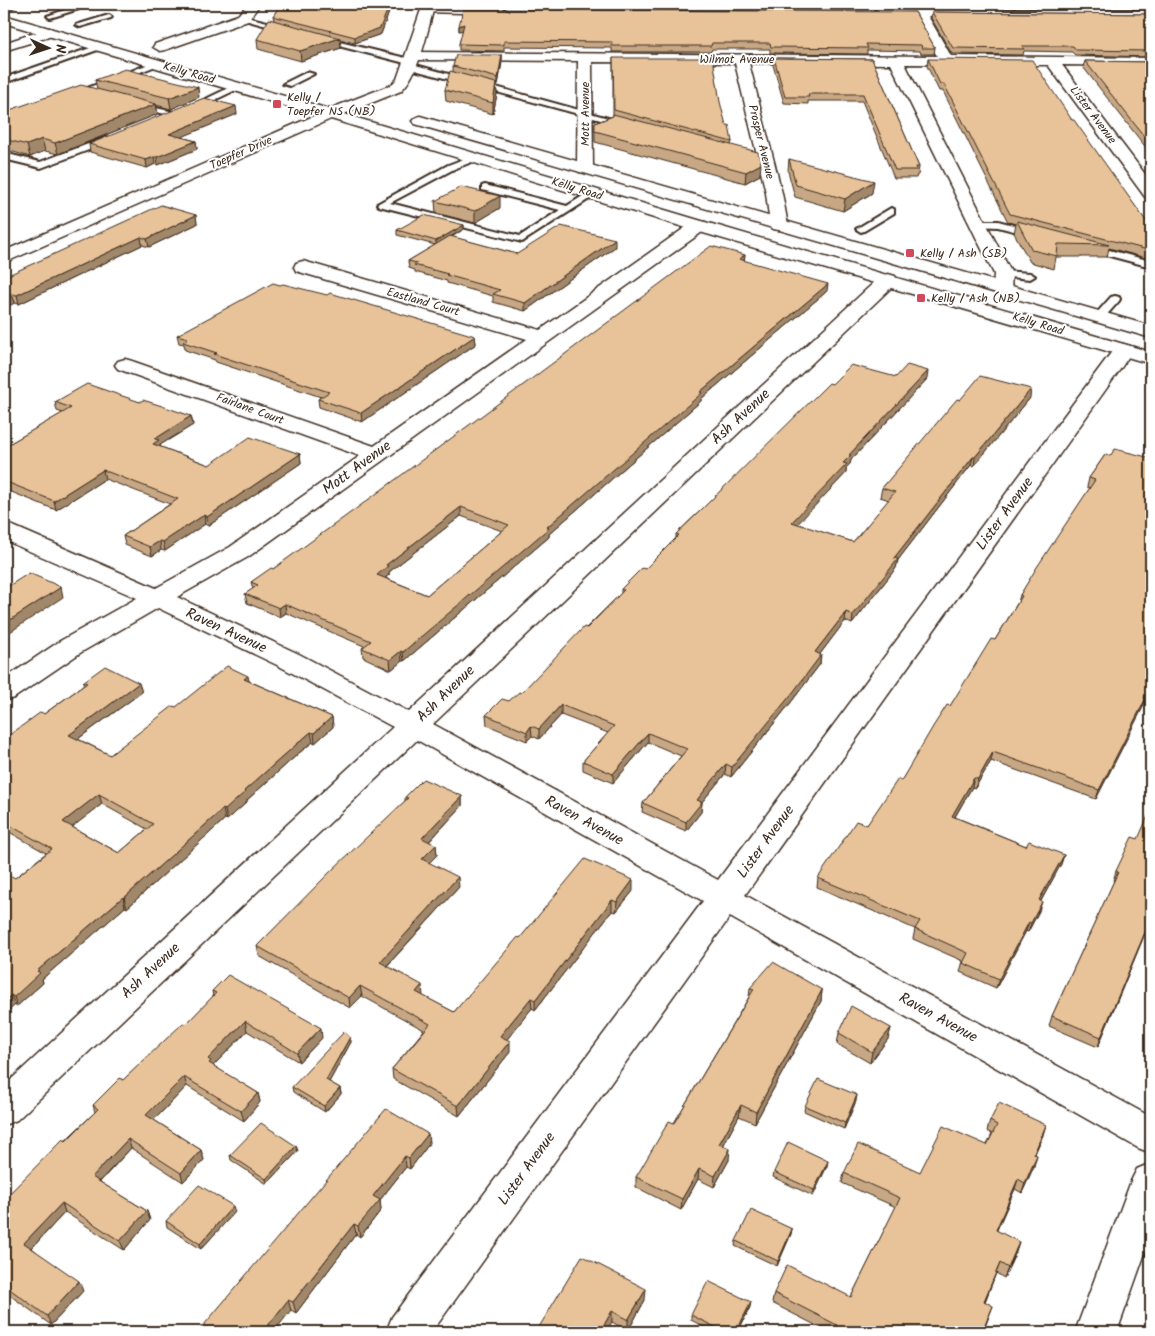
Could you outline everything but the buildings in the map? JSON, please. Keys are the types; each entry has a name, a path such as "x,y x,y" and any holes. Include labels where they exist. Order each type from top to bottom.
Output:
{"street":[{"path":"10,4 107,32"},
{"path":"129,56 243,18 254,4"},
{"path":"428,6 511,10"},
{"name":"Toepfer Drive","path":"4,258 330,114 396,88 403,81 411,62 428,6"},
{"path":"860,12 918,8 1151,14"},
{"path":"918,8 946,60"},
{"name":"Kelly Road","path":"4,19 1137,354"},
{"path":"4,47 50,32"},
{"name":"Kelly Road","path":"155,46 187,55"},
{"name":"Wilmot Avenue","path":"411,62 585,58 1151,62"},
{"name":"Mott Avenue","path":"579,168 585,113 585,58"},
{"name":"Prosper Avenue","path":"741,59 761,160 779,225"},
{"path":"896,60 978,224 1003,282 980,307"},
{"name":"Lister Avenue","path":"1052,61 1151,193"},
{"path":"283,82 308,90"},
{"path":"332,96 376,109"},
{"name":"Kelly Road","path":"404,117 779,225 1003,282 1099,317 1151,332"},
{"path":"474,158 488,152 499,151 554,166 579,168"},
{"name":"Mott Avenue","path":"4,692 70,647 239,552 699,226"},
{"name":"Eastland Court","path":"303,267 543,337"},
{"name":"Ash Avenue","path":"4,1109 888,280"},
{"name":"Lister Avenue","path":"407,1332 724,900 1137,354"},
{"name":"Fairlane Court","path":"125,364 376,454"},
{"name":"Raven Avenue","path":"4,531 158,598 290,660 413,725 724,900 1151,1136"},
{"path":"1096,1332 1151,1181"}],"lane":[{"path":"50,16 77,8"},
{"path":"80,25 109,17"},
{"path":"243,18 290,30"},
{"path":"317,37 633,126"},
{"path":"4,81 102,47"},
{"path":"65,98 157,64"},
{"path":"283,82 310,74"},
{"path":"156,121 238,88"},
{"path":"82,91 101,96"},
{"path":"128,103 174,114"},
{"path":"4,156 41,165 119,136"},
{"path":"474,158 451,167 382,204 522,239 592,194"},
{"path":"485,188 567,209"},
{"path":"861,229 891,211"},
{"path":"978,224 998,224 1046,237"},
{"path":"1084,247 1151,264"},
{"path":"1003,282 1030,276"},
{"path":"1099,317 1115,299"}],"place":[{"name":"Kelly / Toepfer NS (NB)","path":"277,104"},
{"name":"Kelly / Ash (SB)","path":"910,253"},
{"name":"Kelly / Ash (NB)","path":"921,298"}]}
